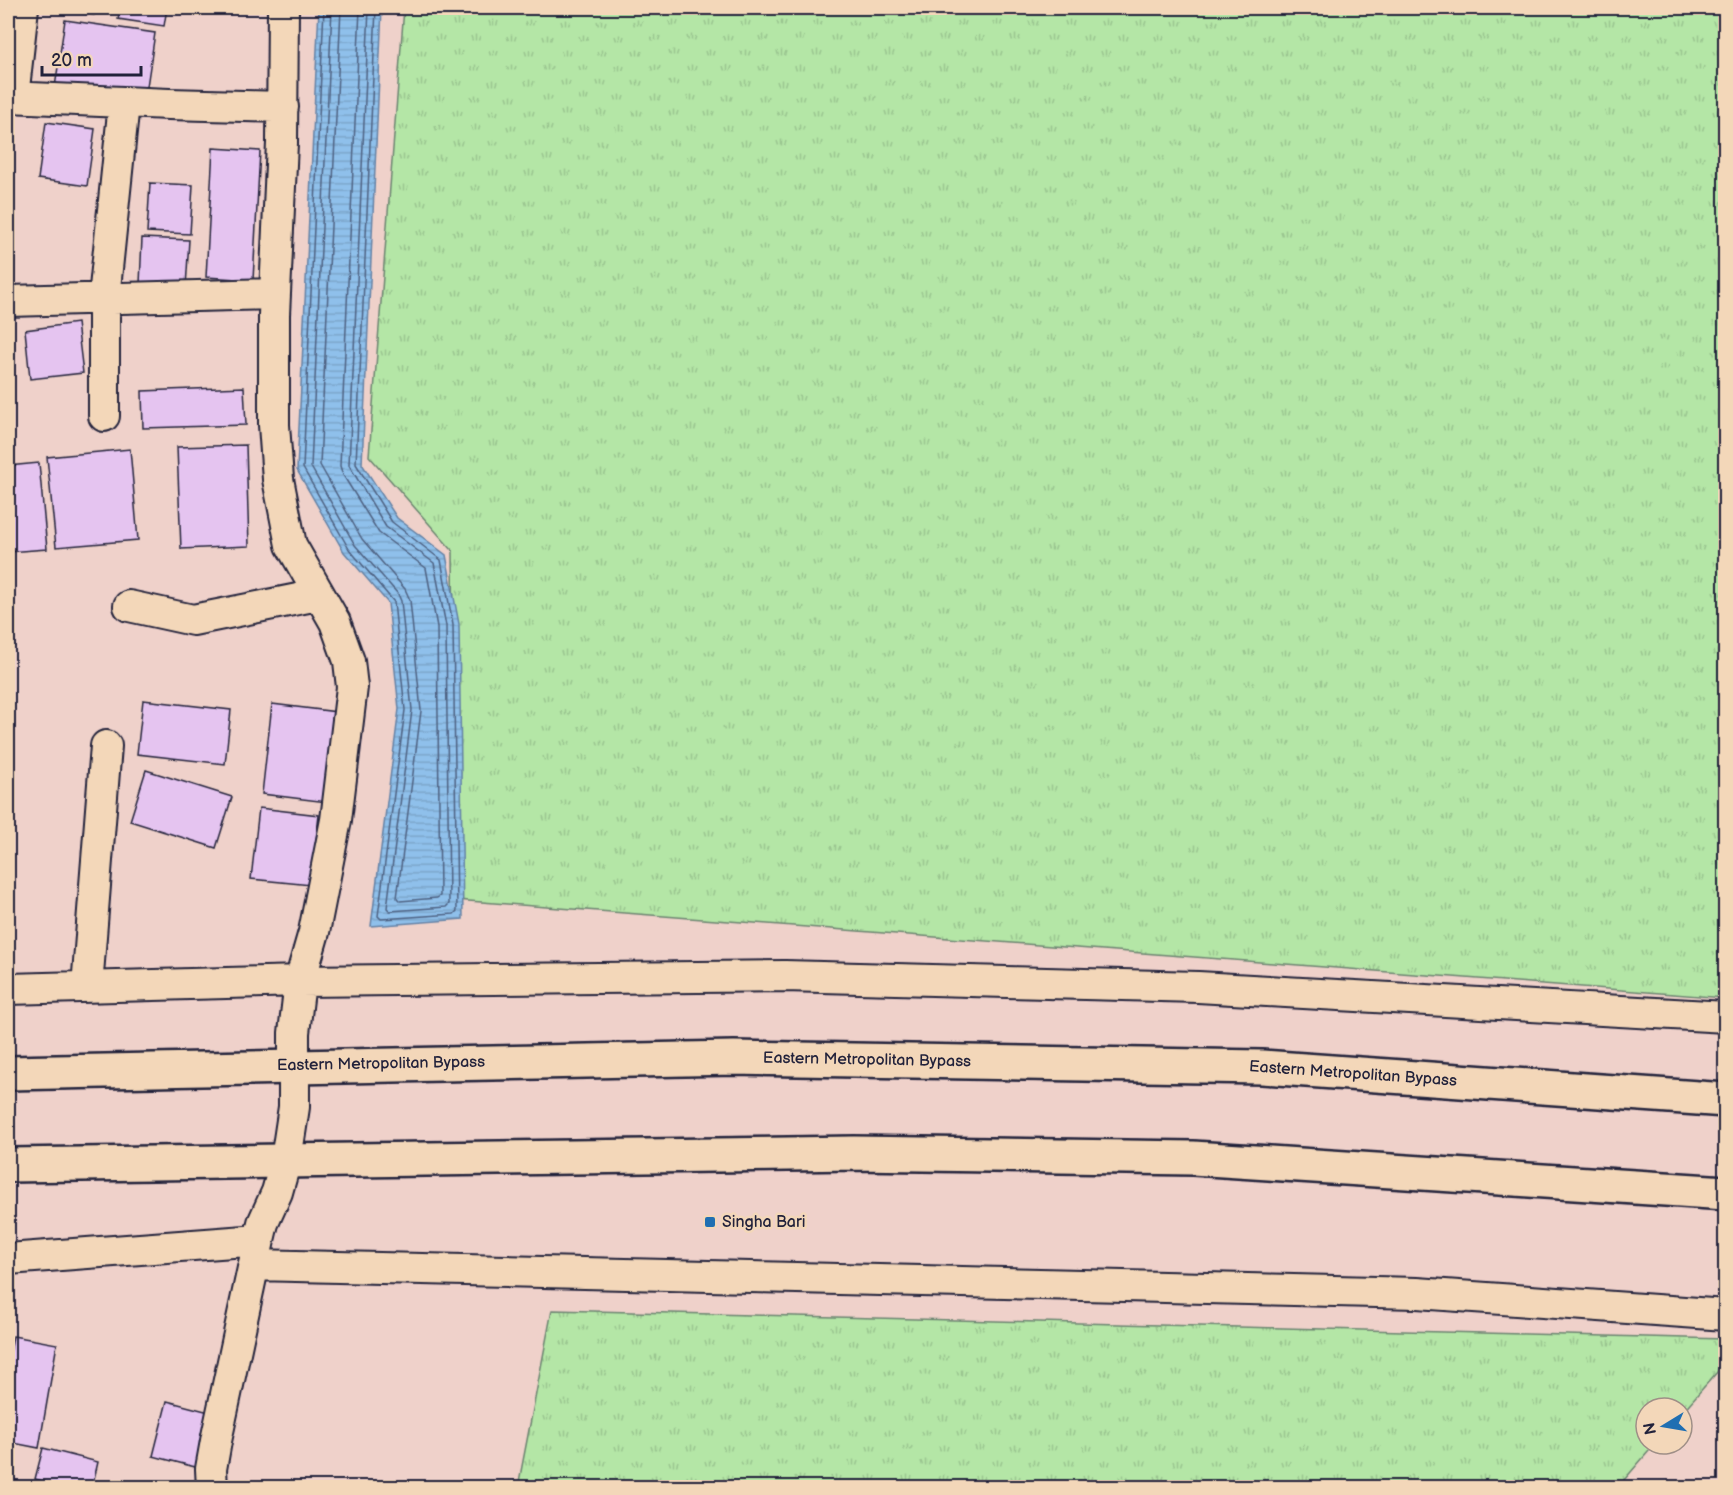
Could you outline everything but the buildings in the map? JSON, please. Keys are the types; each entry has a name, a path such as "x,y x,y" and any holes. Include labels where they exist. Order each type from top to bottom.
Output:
{"main road":[{"name":"Eastern Metropolitan Bypass","path":"8,1073 294,1065 734,1058 1250,1067 1725,1100"},
{"path":"8,1165 854,1153 1193,1158 1725,1193"}],"street":[{"path":"23,8 10,97 124,103 283,107"},
{"path":"212,1488 211,1469 216,1441 263,1223 277,1192 286,1160 294,1107 294,1033 300,981 314,932 336,820 352,687 349,661 335,622 291,544 278,479 274,425 275,294 283,107 283,8"},
{"path":"104,416 104,298 124,103"},
{"path":"8,301 275,294"},
{"path":"129,606 192,620 318,595"},
{"path":"87,987 106,746"},
{"path":"8,989 300,981 797,976 1198,987 1725,1017"},
{"path":"8,1259 257,1253 1418,1293 1725,1315"}],"green space":[{"path":"404,8 1725,8 1725,998 456,900 453,551 369,456"},
{"path":"552,1310 1725,1339 1726,1362 1694,1398 1694,1396 1634,1396 1634,1456 1645,1456 1618,1487 518,1487"}],"water":[{"path":"319,8 382,8 362,464 397,518 446,555 459,624 463,919 371,926 399,709 388,603 344,552 297,470"}],"place":[{"name":"Singha Bari","path":"710,1222"}]}
